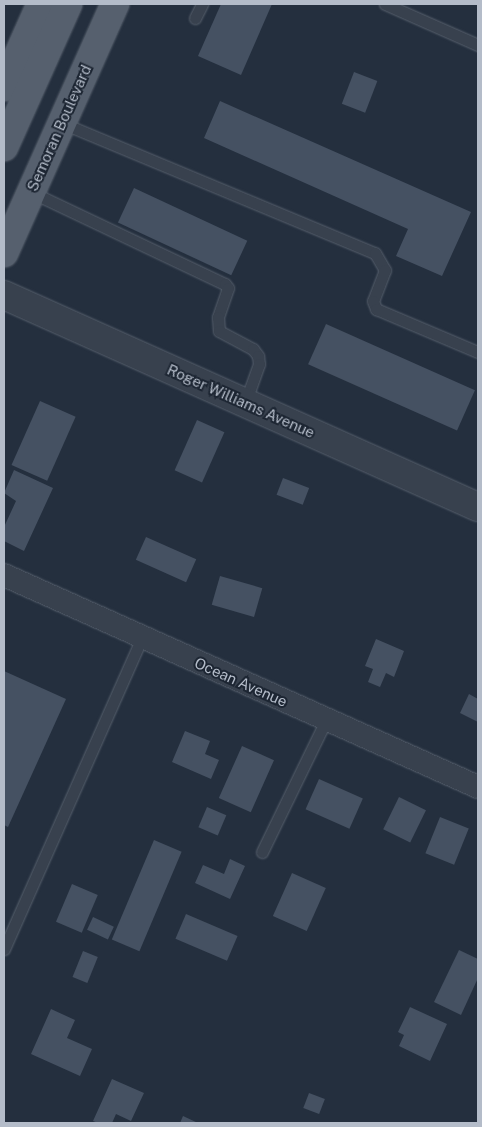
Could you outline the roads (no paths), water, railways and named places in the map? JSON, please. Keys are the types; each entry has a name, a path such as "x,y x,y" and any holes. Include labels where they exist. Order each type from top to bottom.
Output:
{"main road":[{"path":"4,87 41,4"},
{"path":"4,147 68,4"},
{"name":"Semoran Boulevard","path":"4,253 115,4"}],"street":[{"name":"Roger Williams Avenue","path":"4,294 478,507"},
{"name":"Ocean Avenue","path":"4,575 478,787"}],"lane":[{"path":"195,18 202,4"},
{"path":"385,4 478,45"},
{"path":"62,123 375,254 385,270 372,301 376,309 478,352"},
{"path":"31,192 226,284 228,288 218,316 219,331 253,349 258,356 259,364 245,403"},
{"path":"4,949 142,638"},
{"path":"262,852 326,720"}]}
